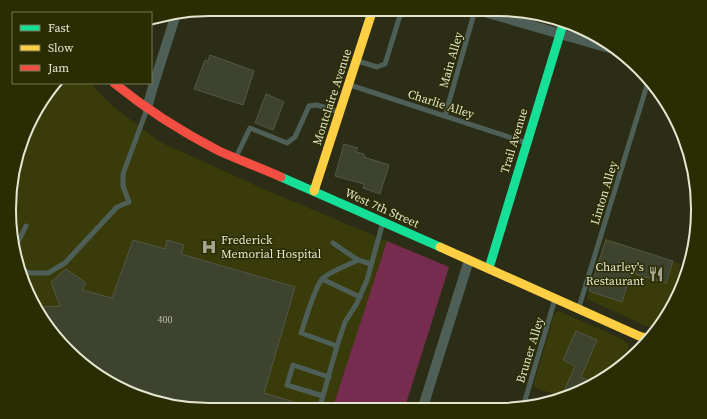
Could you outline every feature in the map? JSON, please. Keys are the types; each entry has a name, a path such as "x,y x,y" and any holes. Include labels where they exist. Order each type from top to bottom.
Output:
{"main road":[{"name":"Montclaire Avenue","path":"314,191 371,16"},
{"name":"Trail Avenue","path":"489,268 562,27"},
{"name":"West 7th Street","path":"115,84 147,108 182,131 220,151 314,191 643,337"}],"street":[{"path":"495,16 600,46"},
{"path":"147,108 174,20"},
{"path":"424,403 469,260"}],"lane":[{"path":"357,60 377,67 385,64 400,16"},
{"name":"Main Alley","path":"445,116 473,16"},
{"name":"Charlie Alley","path":"349,85 527,143"},
{"name":"Linton Alley","path":"578,309 647,87"},
{"path":"236,158 250,128 287,143 295,137 309,106 317,105 340,112"},
{"path":"26,272 48,274 65,262 118,207 129,202 123,186 123,174 147,108"},
{"path":"322,403 345,322 357,303 367,280 383,222"},
{"path":"19,240 26,226"},
{"path":"333,243 358,260 371,264"},
{"path":"337,346 301,333 317,286 322,279 338,269 358,260"},
{"path":"322,279 360,297"},
{"name":"Bruner Alley","path":"525,401 555,298"},
{"path":"323,396 287,385 293,365 329,377"}],"shaded area":[{"name":"Frederick Memorial Hospital","path":"62,84 91,84 115,108 160,142 268,191 449,267 406,403 197,403 147,393 113,377 82,355 56,327 36,295 26,272 16,222 16,197 26,147 42,113"},
{"path":"605,238 681,264 671,295 651,327 649,327 587,299"},
{"path":"387,241 449,267 406,403 334,403"},
{"path":"559,311 622,339 627,343 629,351 615,363 594,377 560,393 554,394 533,387 554,314"}],"building":[{"path":"210,55 254,71 243,105 194,89 205,60 208,61"},
{"path":"266,94 284,102 273,130 255,123"},
{"path":"344,144 358,148 356,152 364,154 364,157 389,165 380,194 363,188 364,184 335,176"},
{"path":"133,240 165,249 167,240 184,245 181,254 295,287 264,393 297,403 197,403 147,393 113,377 82,355 64,337 42,307 60,306 51,282 66,269 86,283 82,290 112,298"},
{"path":"606,240 673,261 666,283 631,273 622,302 589,291"},
{"path":"576,331 597,340 581,377 588,380 564,391 575,366 563,360"}],"traffic: fast":[{"path":"489,268 562,27"},
{"path":"281,177 440,247"}],"traffic: slow":[{"path":"314,191 371,16"},
{"path":"440,247 643,337"}],"traffic: jam":[{"path":"115,84 165,120 191,136 219,151 281,177"}],"place":[{"name":"Frederick Memorial Hospital","path":"209,247"},
{"name":"Charley's Restaurant","path":"656,274"}]}
